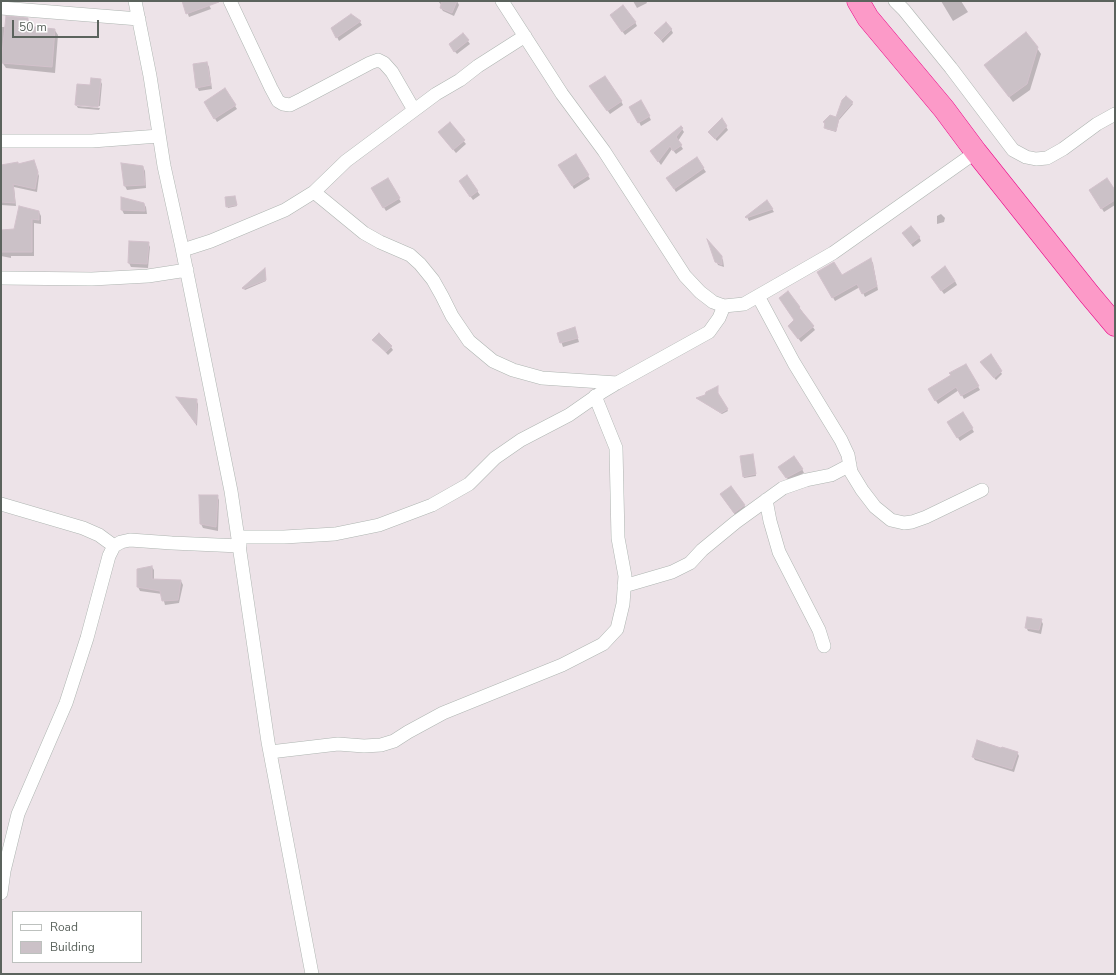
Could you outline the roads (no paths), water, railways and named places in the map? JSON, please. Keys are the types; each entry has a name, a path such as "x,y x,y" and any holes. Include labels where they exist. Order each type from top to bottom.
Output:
{"highway":[{"path":"864,7 976,152 1115,325"}],"street":[{"path":"135,1 150,76 164,166 183,250 232,491 270,752 307,939 312,974"},
{"path":"230,1 270,88 278,100 283,104 290,105 378,60 384,63 392,72 414,110"},
{"path":"502,1 562,94 604,151 685,276 700,292 713,302 724,306 744,304 833,253 976,152"},
{"path":"895,1 951,68 1013,150 1026,157 1036,159 1047,158 1097,124 1115,114"},
{"path":"1,8 139,20"},
{"path":"183,250 211,241 286,210 314,192 346,161 414,110 524,36"},
{"path":"1,141 92,141 159,136"},
{"path":"314,192 364,233 380,242 410,255 415,259 433,280 452,316 469,341 493,361 514,370 542,378 617,383"},
{"path":"1,278 92,279 148,276 187,270"},
{"path":"758,296 794,363 841,440 848,455 851,472 875,507 891,520 897,522 912,522 926,517 982,490"},
{"path":"1,893 4,871 18,814 42,755 66,703 87,638 109,556 114,546 121,542 130,540 240,541 335,534 379,525 432,505 469,484 495,458 521,440 569,415 595,396 709,332 719,318 724,306"},
{"path":"270,752 338,744 364,746 380,745 394,741 443,713 562,665 603,644 617,629 623,604 625,576 618,538 616,448 595,396"},
{"path":"624,586 672,572 690,563 702,550 736,522 783,488 806,480 831,475 850,466"},
{"path":"766,500 770,521 779,552 819,630 824,646"},
{"path":"1,504 83,528 99,535 114,546"}]}
